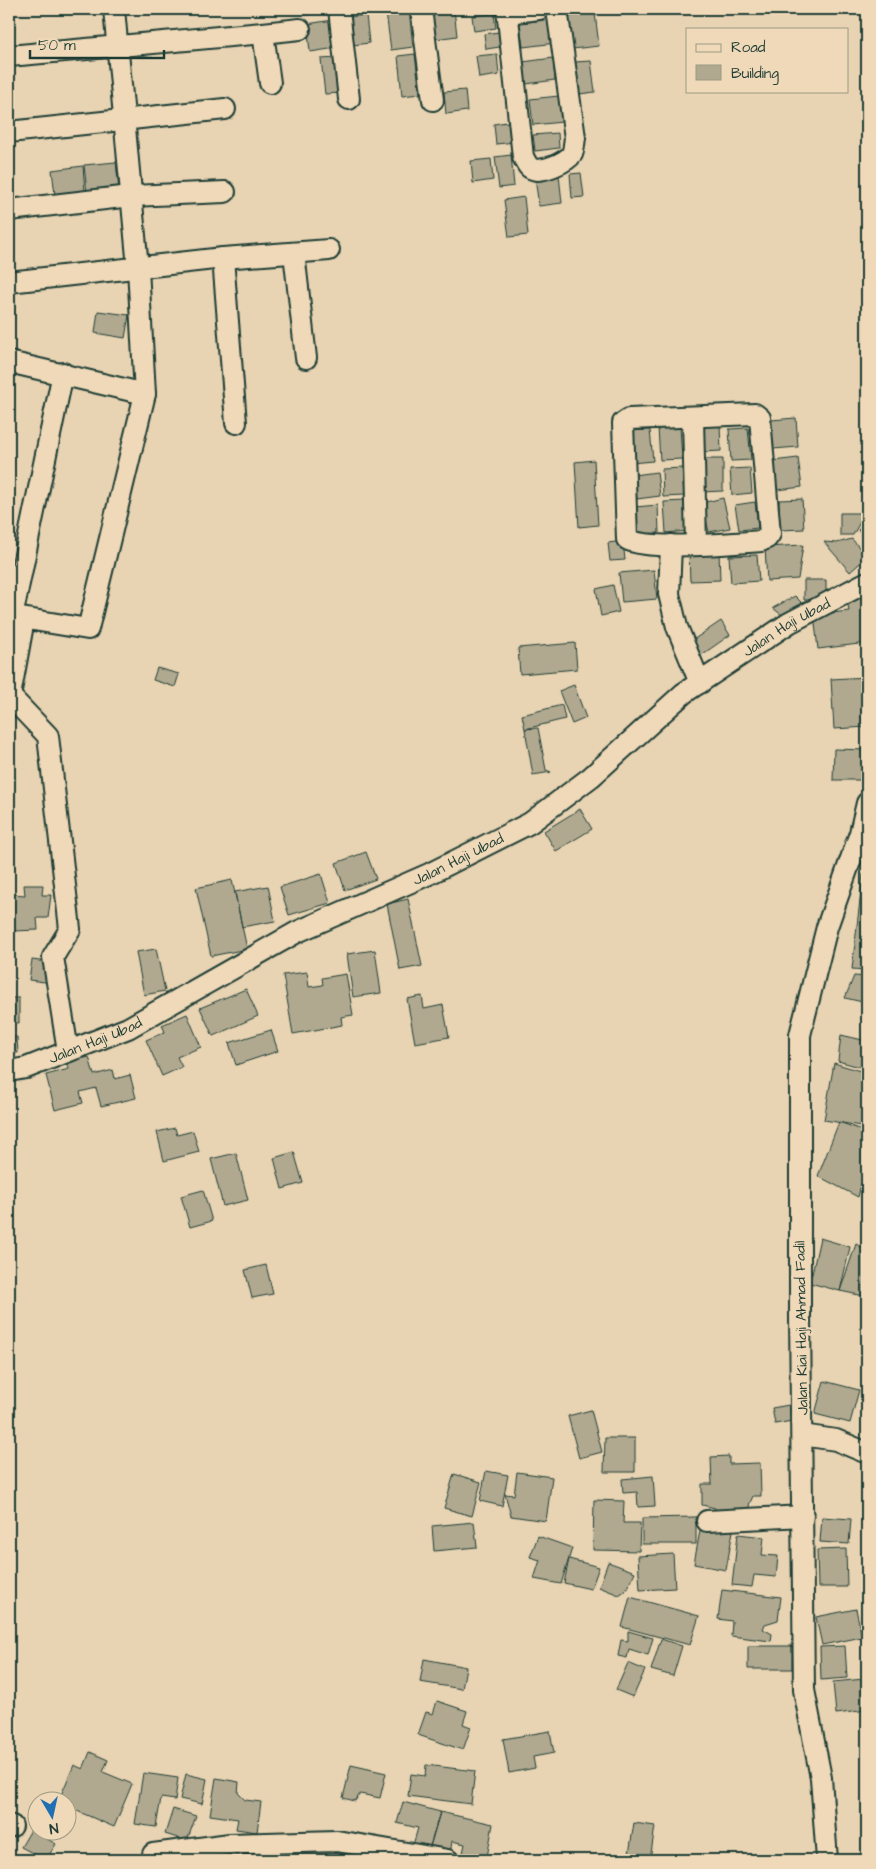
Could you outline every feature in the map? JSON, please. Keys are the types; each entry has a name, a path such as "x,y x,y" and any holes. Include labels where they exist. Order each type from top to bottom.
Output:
{"street":[{"path":"15,617 88,629 144,394 138,268 114,9"},
{"path":"339,9 349,99"},
{"path":"421,9 433,100"},
{"path":"539,9 507,11 523,157 528,166 534,170 542,170 565,161 573,152 574,138 557,9"},
{"path":"9,56 300,28"},
{"path":"263,33 270,83"},
{"path":"9,132 225,109"},
{"path":"9,210 131,196 225,192"},
{"path":"9,282 223,258 329,250"},
{"path":"294,253 306,358"},
{"path":"223,258 236,423"},
{"path":"9,362 63,373 144,394"},
{"path":"63,373 15,617 10,696 48,736 70,929 53,957 68,1051"},
{"path":"755,414 760,418 770,534 767,538 761,541 696,545 634,543 627,539 623,423 629,420 693,418 755,414"},
{"path":"693,418 696,545"},
{"path":"671,545 669,594 677,627 700,683"},
{"name":"Jalan Haji Ubad","path":"9,1070 26,1068 128,1028 297,932 429,874 530,824 591,777 684,693 789,624 867,582"},
{"name":"Jalan Kiai Haji Ahmad Fadil","path":"827,1860 822,1778 804,1690 800,1035 827,927 860,833 867,803"},
{"path":"802,1435 836,1440 867,1453"},
{"path":"707,1521 803,1516"},
{"path":"153,1854 230,1844 337,1841 448,1860"}],"building":[{"path":"305,9 329,9 329,12 305,15"},
{"path":"409,9 413,47 391,50 386,12"},
{"path":"454,9 457,36 435,39 432,11"},
{"path":"595,13 599,46 572,49 569,16"},
{"path":"494,14 496,28 474,31 472,16"},
{"path":"366,15 369,43 353,45 349,17"},
{"path":"553,19 556,43 523,47 520,23"},
{"path":"333,20 336,48 310,52 307,24"},
{"path":"499,32 500,47 486,49 484,34"},
{"path":"415,54 420,94 402,96 398,56"},
{"path":"497,54 499,75 479,78 476,56"},
{"path":"337,58 341,93 325,94 321,59"},
{"path":"553,58 555,80 526,84 523,62"},
{"path":"591,61 595,92 579,94 575,62"},
{"path":"465,90 467,111 446,114 444,92"},
{"path":"559,96 562,122 533,125 530,99"},
{"path":"513,121 515,142 496,144 494,124"},
{"path":"558,133 559,148 535,151 533,135"},
{"path":"511,155 514,186 499,188 495,157"},
{"path":"491,159 493,180 473,183 471,161"},
{"path":"116,162 119,190 87,193 84,165"},
{"path":"83,166 85,192 55,195 52,170"},
{"path":"581,173 584,197 572,198 570,174"},
{"path":"559,175 562,203 539,206 535,178"},
{"path":"524,197 528,235 509,237 504,200"},
{"path":"98,311 129,315 125,338 95,333"},
{"path":"796,418 798,447 773,449 771,420"},
{"path":"702,424 720,424 721,451 702,452"},
{"path":"680,427 682,459 660,460 658,428"},
{"path":"748,428 751,460 731,461 729,429"},
{"path":"650,430 653,461 631,463 629,431"},
{"path":"798,458 802,487 777,490 773,461"},
{"path":"701,459 723,459 723,491 702,492"},
{"path":"594,460 598,525 579,527 575,462"},
{"path":"682,468 684,496 663,497 662,469"},
{"path":"750,468 752,493 732,495 730,469"},
{"path":"657,472 660,496 637,499 634,475"},
{"path":"723,498 730,528 709,532 702,503"},
{"path":"802,499 804,529 780,530 779,500"},
{"path":"686,501 688,531 666,533 664,502"},
{"path":"755,502 758,528 739,530 735,505"},
{"path":"658,505 659,533 636,534 635,507"},
{"path":"840,513 865,513 853,535 840,535"},
{"path":"867,522 867,542 858,530"},
{"path":"852,539 867,557 850,572 824,542 837,543"},
{"path":"623,541 625,560 610,561 608,543"},
{"path":"803,545 798,579 767,581 765,547"},
{"path":"719,552 720,580 690,581 689,553"},
{"path":"757,555 759,581 731,583 729,556"},
{"path":"654,570 657,599 622,602 619,573"},
{"path":"804,580 826,580 826,600 804,600"},
{"path":"613,585 619,612 601,616 596,589"},
{"path":"795,596 808,609 788,620 773,608"},
{"path":"867,597 867,643 818,649 814,615 849,611 847,599"},
{"path":"721,621 730,635 700,656 690,642"},
{"path":"575,643 577,669 520,674 518,648"},
{"path":"157,668 179,674 175,687 153,680"},
{"path":"867,677 867,727 834,729 831,679"},
{"path":"574,685 586,718 572,724 559,691"},
{"path":"562,705 565,719 525,729 522,715"},
{"path":"538,728 546,770 551,772 533,775 525,729"},
{"path":"834,749 867,750 867,780 833,780"},
{"path":"580,809 592,829 556,851 544,831"},
{"path":"366,852 376,879 345,890 336,863"},
{"path":"321,874 330,903 289,915 280,887"},
{"path":"863,874 867,875 867,970 852,969"},
{"path":"232,880 247,949 211,956 196,888"},
{"path":"24,885 43,885 42,895 51,895 48,918 37,918 38,930 13,931 12,894 25,895"},
{"path":"268,886 275,921 242,927 235,892"},
{"path":"408,899 422,966 400,970 387,904"},
{"path":"156,949 165,991 144,995 136,952"},
{"path":"375,950 381,993 353,997 347,954"},
{"path":"32,960 63,964 60,984 29,980"},
{"path":"307,972 309,987 323,985 322,978 346,974 353,1015 341,1017 342,1025 293,1034 283,975"},
{"path":"854,976 867,977 867,1003 845,998"},
{"path":"246,989 258,1016 213,1036 200,1008"},
{"path":"422,996 424,1009 443,1005 449,1037 415,1043 407,999"},
{"path":"9,998 19,998 19,1023 9,1022"},
{"path":"187,1014 201,1047 177,1057 182,1067 162,1076 146,1040 165,1032 162,1025"},
{"path":"271,1030 278,1051 236,1065 229,1043"},
{"path":"841,1035 867,1041 867,1069 838,1061"},
{"path":"17,1037 18,1053 9,1053 9,1038"},
{"path":"89,1057 94,1075 113,1070 115,1079 130,1075 136,1098 101,1106 96,1088 80,1092 83,1103 55,1110 46,1075 69,1069 67,1062"},
{"path":"834,1063 867,1073 867,1127 824,1120"},
{"path":"839,1122 867,1132 867,1160 858,1197 818,1176"},
{"path":"175,1128 177,1135 193,1131 199,1152 164,1161 157,1132"},
{"path":"294,1152 303,1183 282,1189 274,1158"},
{"path":"236,1153 248,1200 223,1206 211,1159"},
{"path":"203,1190 212,1221 190,1227 181,1196"},
{"path":"820,1238 850,1247 840,1291 810,1283"},
{"path":"856,1244 867,1250 867,1285 864,1296 840,1291"},
{"path":"266,1265 273,1294 252,1298 245,1270"},
{"path":"824,1381 859,1390 850,1423 815,1414"},
{"path":"789,1405 792,1421 775,1424 772,1408"},
{"path":"591,1410 602,1452 579,1458 568,1416"},
{"path":"605,1438 635,1438 635,1472 604,1472"},
{"path":"729,1456 729,1464 760,1463 761,1496 753,1496 749,1505 751,1508 742,1512 716,1515 715,1508 702,1505 702,1484 712,1484 711,1457"},
{"path":"486,1471 508,1475 502,1506 480,1501"},
{"path":"517,1472 552,1477 546,1521 511,1516 505,1494 514,1495"},
{"path":"454,1474 481,1482 472,1516 444,1508"},
{"path":"653,1476 655,1506 638,1507 637,1492 623,1493 622,1479"},
{"path":"594,1500 624,1501 623,1523 640,1523 639,1551 593,1550"},
{"path":"696,1517 696,1544 642,1544 642,1518"},
{"path":"822,1517 851,1519 849,1544 820,1542"},
{"path":"474,1522 477,1547 434,1551 432,1526"},
{"path":"701,1525 733,1531 726,1570 694,1564"},
{"path":"738,1534 764,1537 762,1555 778,1556 776,1577 754,1575 752,1587 732,1585"},
{"path":"538,1536 572,1548 561,1584 534,1579 540,1560 530,1557"},
{"path":"846,1549 847,1587 818,1587 817,1550"},
{"path":"673,1554 675,1588 640,1590 638,1556"},
{"path":"569,1559 599,1567 591,1589 564,1583"},
{"path":"608,1562 635,1572 626,1590 619,1595 599,1587"},
{"path":"722,1590 781,1597 778,1620 765,1624 763,1629 772,1634 771,1641 731,1636 732,1621 718,1619"},
{"path":"630,1597 699,1616 690,1645 622,1627"},
{"path":"856,1609 862,1637 822,1645 816,1617"},
{"path":"628,1631 653,1638 648,1655 629,1649 627,1658 618,1656 621,1640 628,1641"},
{"path":"661,1639 682,1646 673,1676 651,1670"},
{"path":"748,1646 792,1646 792,1669 748,1669"},
{"path":"845,1646 847,1678 821,1680 820,1647"},
{"path":"424,1659 466,1667 462,1689 420,1682"},
{"path":"628,1663 645,1670 633,1697 616,1690"},
{"path":"864,1679 867,1710 836,1714 833,1682"},
{"path":"437,1701 467,1711 463,1724 471,1727 463,1750 418,1735 426,1712 433,1714"},
{"path":"550,1731 554,1753 533,1757 535,1768 509,1773 503,1739"},
{"path":"90,1752 108,1760 103,1772 132,1784 114,1827 78,1811 78,1792 62,1792 74,1765 83,1769"},
{"path":"351,1765 386,1773 380,1798 360,1794 355,1801 343,1798"},
{"path":"426,1765 475,1771 471,1804 408,1796 411,1774 425,1776"},
{"path":"143,1773 178,1778 175,1800 161,1798 156,1827 135,1824"},
{"path":"186,1774 207,1779 202,1804 180,1799"},
{"path":"216,1778 239,1782 238,1793 245,1800 261,1802 257,1832 236,1829 238,1819 210,1815"},
{"path":"403,1802 440,1812 429,1850 413,1845 418,1828 397,1823"},
{"path":"173,1809 196,1816 187,1841 165,1834"},
{"path":"440,1812 493,1824 487,1857 463,1853 465,1844 452,1841 450,1854 429,1850"},
{"path":"634,1823 655,1826 650,1860 628,1860"},
{"path":"28,1835 28,1842 52,1842 56,1844 46,1860 21,1847"}]}
